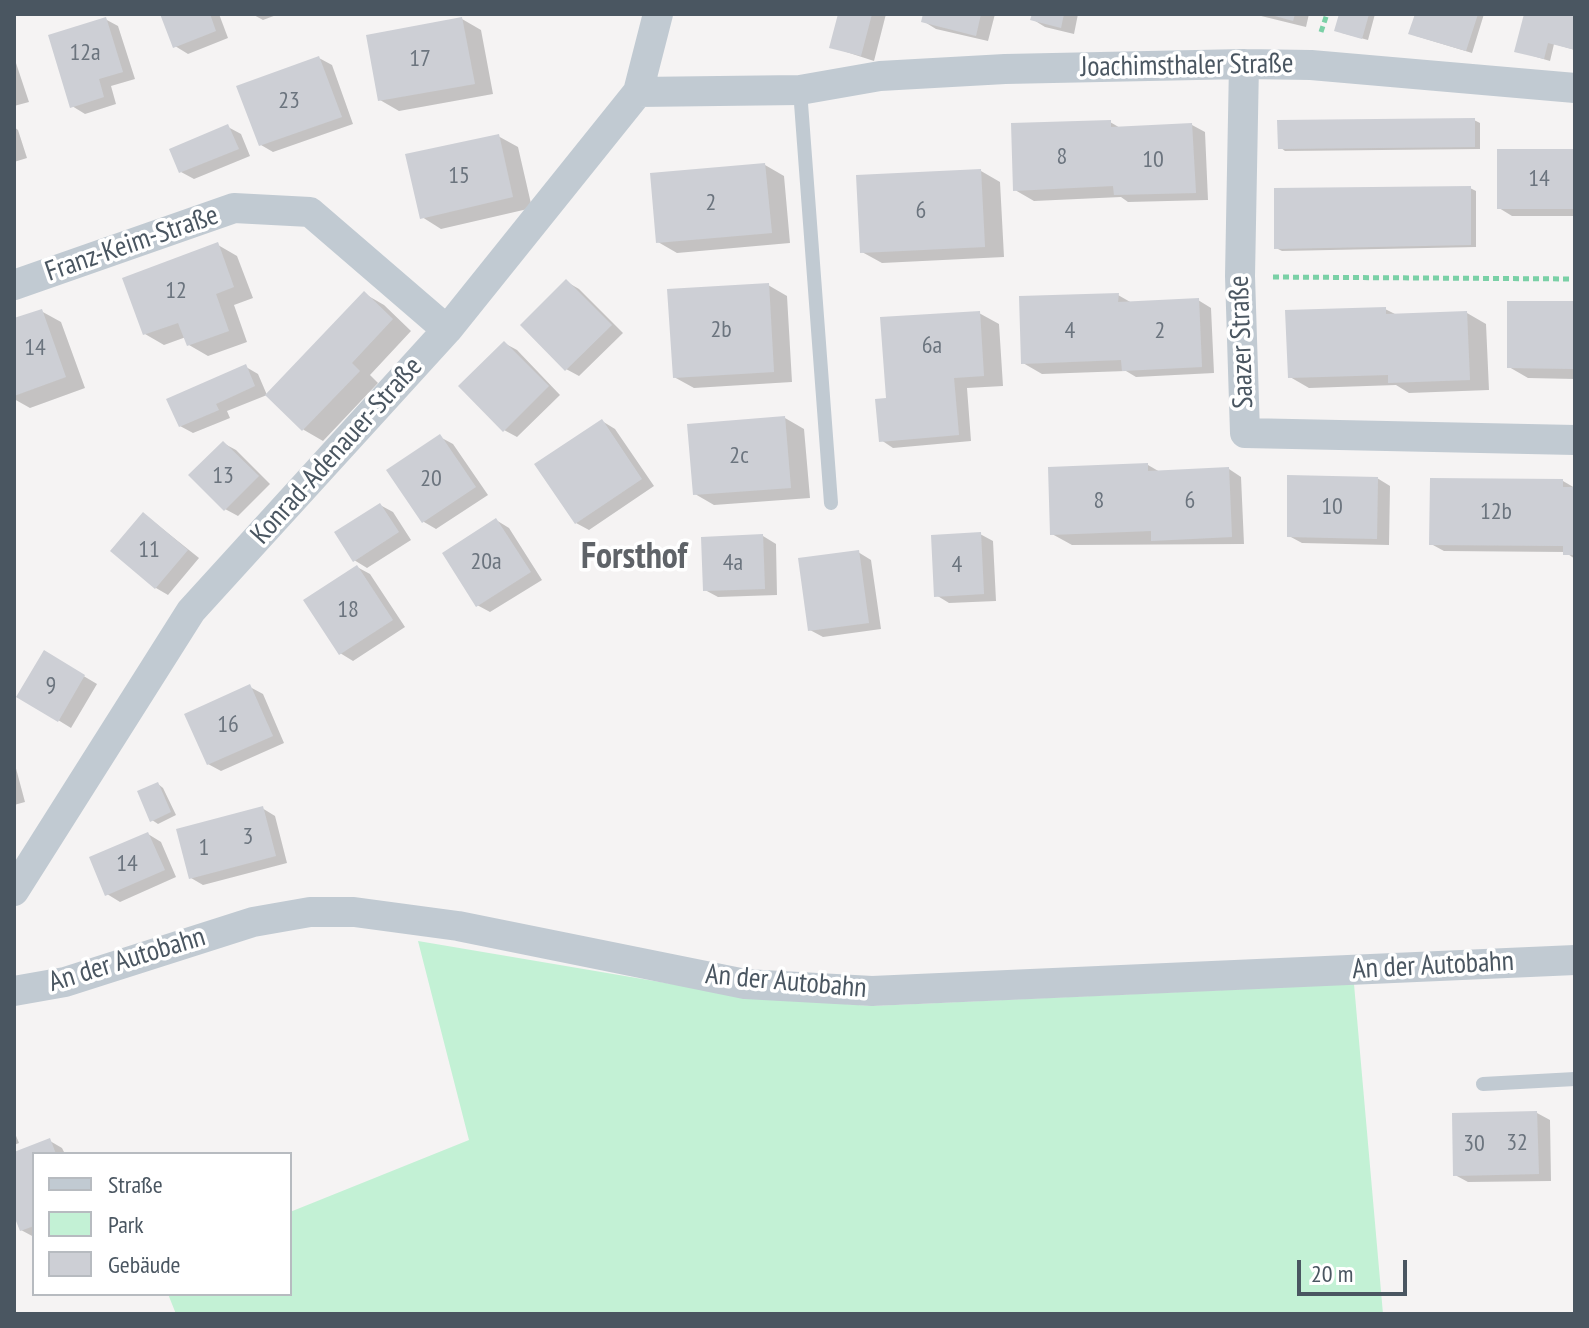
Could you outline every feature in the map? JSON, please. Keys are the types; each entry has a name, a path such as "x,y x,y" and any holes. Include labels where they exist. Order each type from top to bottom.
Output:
{"street":[{"name":"Konrad-Adenauer-Straße","path":"14,891 191,611 447,330 638,92 658,14"},
{"name":"Joachimsthaler Straße","path":"638,92 800,90 880,76 1005,69 1244,64 1311,65 1575,88"},
{"name":"Saazer Straße","path":"1244,64 1240,276 1245,433 1575,440"},
{"name":"Franz-Keim-Straße","path":"14,285 234,208 310,212 447,330"},
{"name":"An der Autobahn","path":"14,991 65,982 253,922 310,912 354,912 458,926 745,984 872,991 1575,960"}],"lane":[{"path":"800,90 831,503"},
{"path":"1483,1084 1575,1079"}],"path":[{"path":"1240,276 1575,279"}],"green space":[{"path":"418,941 743,996 871,1006 1354,984 1383,1314 176,1314 169,1296 292,1296 292,1211 469,1140"}],"building":[{"path":"160,14 210,14 216,31 173,48"},
{"path":"838,14 872,14 861,56 829,48"},
{"path":"923,14 981,14 976,36 921,22"},
{"path":"1032,14 1064,14 1061,28 1030,20"},
{"path":"1268,14 1295,14 1293,21"},
{"path":"1339,14 1369,14 1362,39 1334,31"},
{"path":"1415,14 1478,14 1466,51 1408,34"},
{"path":"1524,14 1575,14 1575,50 1548,43 1544,59 1514,52"},
{"path":"106,17 123,72 99,79 104,97 70,108 48,35"},
{"path":"462,17 475,84 378,101 366,35"},
{"path":"319,56 342,117 259,146 236,86"},
{"path":"1475,118 1475,147 1278,149 1277,120"},
{"path":"1111,120 1111,127 1192,123 1196,193 1114,195 1113,186 1013,191 1011,123"},
{"path":"228,124 239,149 179,173 169,149"},
{"path":"499,134 513,197 420,219 405,154"},
{"path":"1497,149 1575,149 1575,209 1497,209"},
{"path":"765,163 772,233 656,243 650,173"},
{"path":"981,169 985,247 860,253 856,175"},
{"path":"1471,186 1471,245 1274,249 1274,188"},
{"path":"218,242 234,287 216,294 229,331 187,346 178,323 143,335 122,278"},
{"path":"566,279 612,325 565,371 520,325"},
{"path":"769,283 774,372 673,378 667,289"},
{"path":"364,291 393,319 352,363 360,371 302,431 265,395"},
{"path":"1119,293 1118,302 1199,298 1202,367 1122,371 1121,360 1021,364 1019,296"},
{"path":"1507,301 1575,301 1575,369 1507,368"},
{"path":"1386,307 1386,314 1467,311 1470,380 1388,383 1388,375 1288,378 1285,310"},
{"path":"42,309 66,377 14,396 14,318"},
{"path":"980,311 984,376 954,378 959,435 879,442 875,399 886,398 880,317"},
{"path":"504,341 549,386 503,432 458,386"},
{"path":"246,364 255,386 216,404 219,410 179,427 166,399"},
{"path":"785,416 791,488 693,495 687,424"},
{"path":"602,419 642,479 575,524 534,464"},
{"path":"440,434 476,487 422,523 386,470"},
{"path":"223,441 259,476 224,511 188,475"},
{"path":"1148,463 1148,471 1229,467 1232,537 1151,541 1151,531 1050,535 1048,467"},
{"path":"1287,475 1378,477 1377,539 1287,537"},
{"path":"1430,478 1563,479 1563,487 1575,487 1575,555 1563,555 1563,546 1429,545"},
{"path":"380,503 399,532 353,562 334,532"},
{"path":"143,512 188,550 155,589 110,551"},
{"path":"496,518 531,572 476,607 442,553"},
{"path":"981,532 984,594 934,597 931,535"},
{"path":"763,534 765,589 703,591 701,537"},
{"path":"859,550 869,623 808,631 798,558"},
{"path":"357,565 393,620 339,655 303,600"},
{"path":"44,650 85,675 58,722 16,697"},
{"path":"250,684 273,736 207,765 184,714"},
{"path":"158,782 171,812 150,822 137,791"},
{"path":"263,806 276,856 189,879 176,829"},
{"path":"148,832 165,870 105,896 89,857"},
{"path":"1537,1111 1539,1174 1453,1176 1452,1113"},
{"path":"50,1138 55,1152 32,1152 32,1227 20,1231 14,1216 14,1152"}],"district":[{"name":"Forsthof","path":"634,558"}]}
